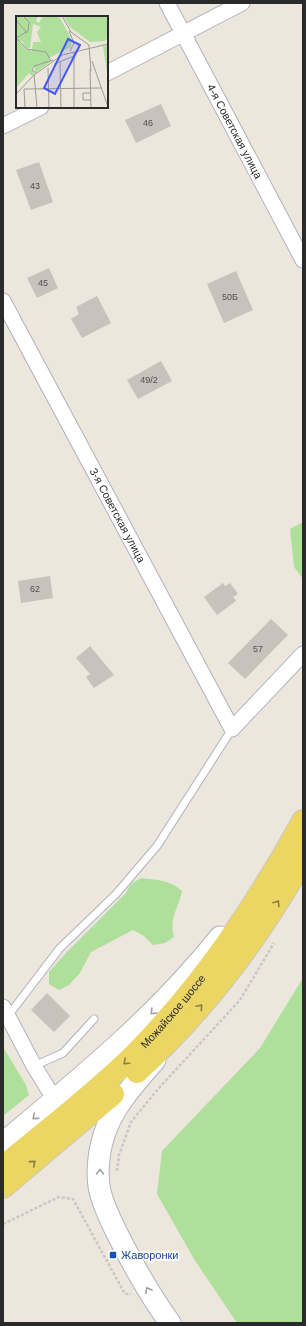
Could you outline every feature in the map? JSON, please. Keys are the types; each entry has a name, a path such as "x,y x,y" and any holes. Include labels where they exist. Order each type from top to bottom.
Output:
{"main road":[{"name":"Можайское шоссе","path":"3,1187 94,1112 182,1028 241,956 274,907 294,856 303,821"},
{"name":"Можайское шоссе","path":"3,1167 117,1070 169,1017 223,951 255,905 294,856"},
{"path":"3,1143 103,1060 180,984 294,856"},
{"path":"170,1323 137,1271 108,1217 100,1194 99,1169 102,1143 107,1126 115,1111 130,1089 182,1028"}],"street":[{"name":"4-я Советская улица","path":"167,3 303,260"},
{"path":"108,72 242,3"},
{"path":"3,126 39,108"},
{"name":"3-я Советская улица","path":"3,301 232,729"},
{"path":"232,729 303,654"},
{"path":"5,1012 34,1066 55,1100"}],"lane":[{"path":"5,1012 60,948 116,894 157,846 232,729"},
{"path":"34,1066 63,1053 94,1019"}],"path":[{"path":"117,1179 119,1155 131,1122 158,1089 240,1000 276,940"},
{"path":"3,1224 59,1197 73,1199 125,1294 137,1294"}],"green space":[{"path":"303,522 303,579 294,567 290,529"},
{"path":"141,878 168,883 182,891 173,919 174,937 165,943 153,945 144,936 133,930 91,952 80,973 69,985 59,990 49,984 49,972 125,894 131,884"},
{"path":"303,978 303,1323 237,1323 194,1259 157,1194 162,1151 260,1048"},
{"path":"3,1047 26,1085 29,1095 3,1116"}],"building":[{"path":"161,104 171,126 136,143 125,120"},
{"path":"39,162 53,202 31,210 16,170"},
{"path":"49,268 58,288 37,298 27,278"},
{"path":"236,271 253,310 224,323 207,284"},
{"path":"97,296 111,323 82,338 71,319 79,314 76,307"},
{"path":"161,361 172,381 138,399 127,380"},
{"path":"50,576 53,598 21,603 18,581"},
{"path":"223,583 225,586 230,583 238,594 233,597 236,601 217,615 204,597"},
{"path":"271,619 288,635 245,679 228,663"},
{"path":"90,646 114,675 94,688 86,677 90,674 76,658"},
{"path":"47,993 70,1016 54,1032 31,1010"}],"place":[{"name":"Жаворонки","path":"113,1255"}]}
